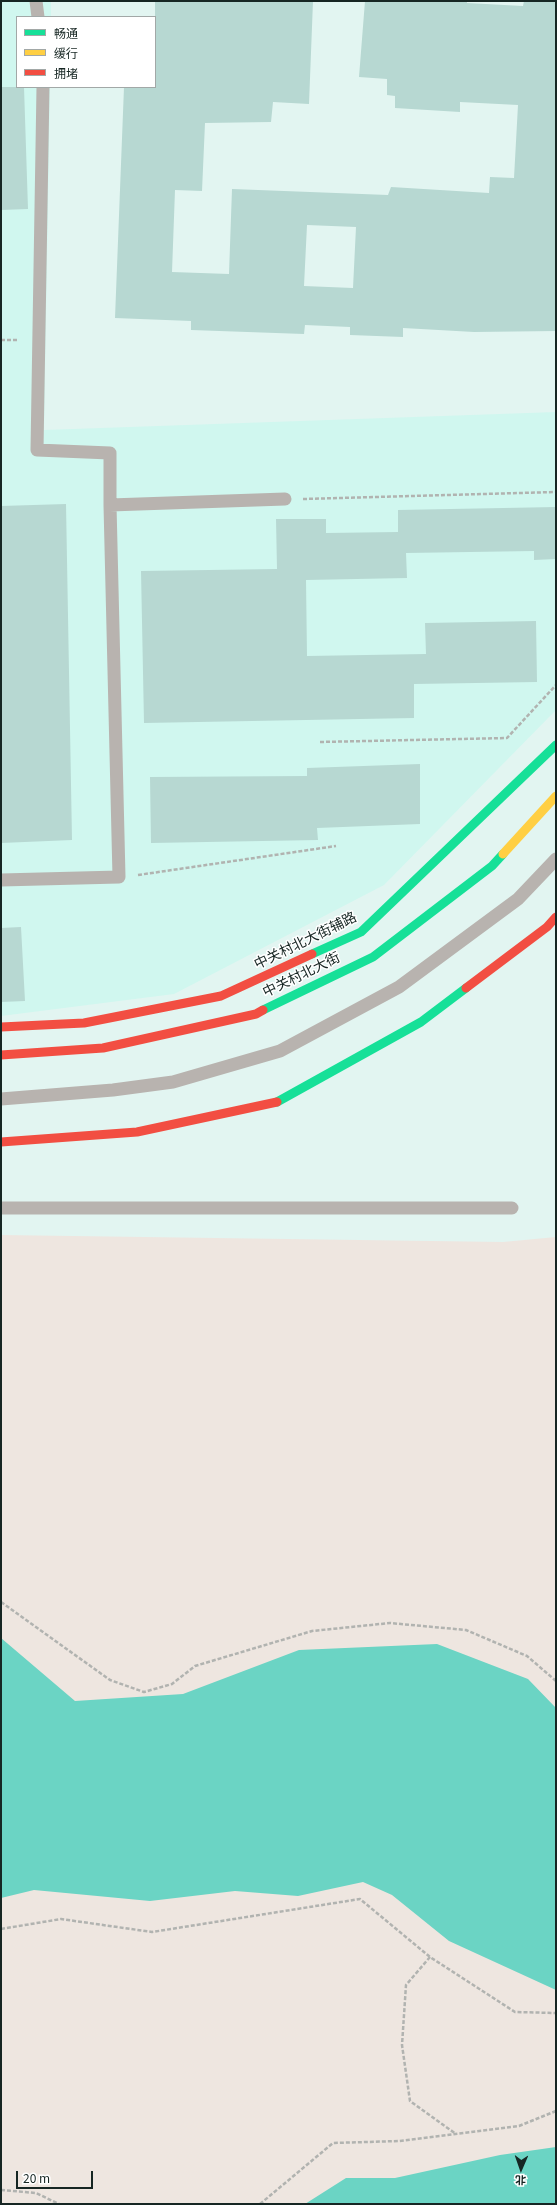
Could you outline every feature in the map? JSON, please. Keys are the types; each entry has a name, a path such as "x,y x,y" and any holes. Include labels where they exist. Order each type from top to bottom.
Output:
{"main road":[{"name":"中关村北大街辅路","path":"1,1027 84,1023 221,996 361,932 556,745"},
{"name":"中关村北大街","path":"1,1055 103,1048 256,1014 373,957 492,866 556,796"},
{"path":"1,1142 137,1132 279,1101 421,1022 546,927 556,917"}],"lane":[{"path":"36,1 38,16"},
{"path":"1,880 119,878 110,453 37,450 43,88"},
{"path":"110,505 285,499"},
{"path":"1,1099 113,1090 173,1082 280,1051 399,987 518,899 556,859"},
{"path":"1,1208 512,1208"}],"path":[{"path":"285,499 556,492"},
{"path":"320,742 507,738 556,685"},
{"path":"119,878 336,846"},
{"path":"1,1602 110,1680 144,1692 172,1684 195,1666 312,1631 390,1623 466,1630 527,1656 556,1681"},
{"path":"1,1929 61,1919 152,1932 360,1899 430,1957 515,2012 556,2013"},
{"path":"430,1957 406,1985 402,2045 410,2101 456,2134"},
{"path":"260,2204 333,2143 399,2141 519,2126 556,2111"},
{"path":"1,2190 36,2192 59,2204"}],"shaded area":[{"path":"1,1 51,1 51,16 16,16 16,88 50,88 44,430 556,412 556,710 384,885 174,994 1,1016"},
{"path":"1,1235 503,1242 556,1237 556,2204 1,2204"},
{"path":"1,1638 75,1701 183,1694 299,1650 437,1644 528,1679 556,1708 556,1990 449,1941 392,1895 363,1882 298,1896 235,1891 150,1901 34,1890 1,1898"},
{"path":"556,2147 556,2204 305,2204 346,2178 395,2178 500,2155"}],"building":[{"path":"155,1 313,1 309,104 273,102 271,122 205,123 202,191 175,190 172,272 229,274 232,189 388,195 391,187 489,193 490,177 514,178 518,105 460,102 460,112 395,108 395,96 387,95 387,79 359,77 365,1 467,1 467,3 523,6 524,1 556,1 556,331 474,332 403,328 403,337 350,335 350,327 305,325 304,334 191,330 191,321 115,318 124,88 156,88","holes":["307,225 356,227 353,288 304,286"]},
{"path":"1,87 24,88 28,209 1,210"},
{"path":"66,504 72,840 1,843 1,506"},
{"path":"556,507 556,559 534,560 534,551 406,553 407,578 306,580 307,656 426,654 425,623 536,621 537,682 414,684 414,718 144,723 141,571 277,569 276,519 326,519 326,533 398,532 398,510"},
{"path":"420,764 420,824 317,828 318,840 151,843 150,777 307,776 307,768"},
{"path":"21,927 25,1001 1,1002 1,928"}],"traffic: fast":[{"path":"312,954 361,932 556,745"},
{"path":"263,1010 373,957 492,866 503,854"},
{"path":"277,1102 421,1022 466,988"}],"traffic: slow":[{"path":"503,854 556,796"}],"traffic: jam":[{"path":"466,988 547,927 556,917"},
{"path":"1,1027 84,1023 221,996 312,954"},
{"path":"1,1055 103,1048 256,1014 263,1010"},
{"path":"1,1142 137,1132 277,1102"}]}
